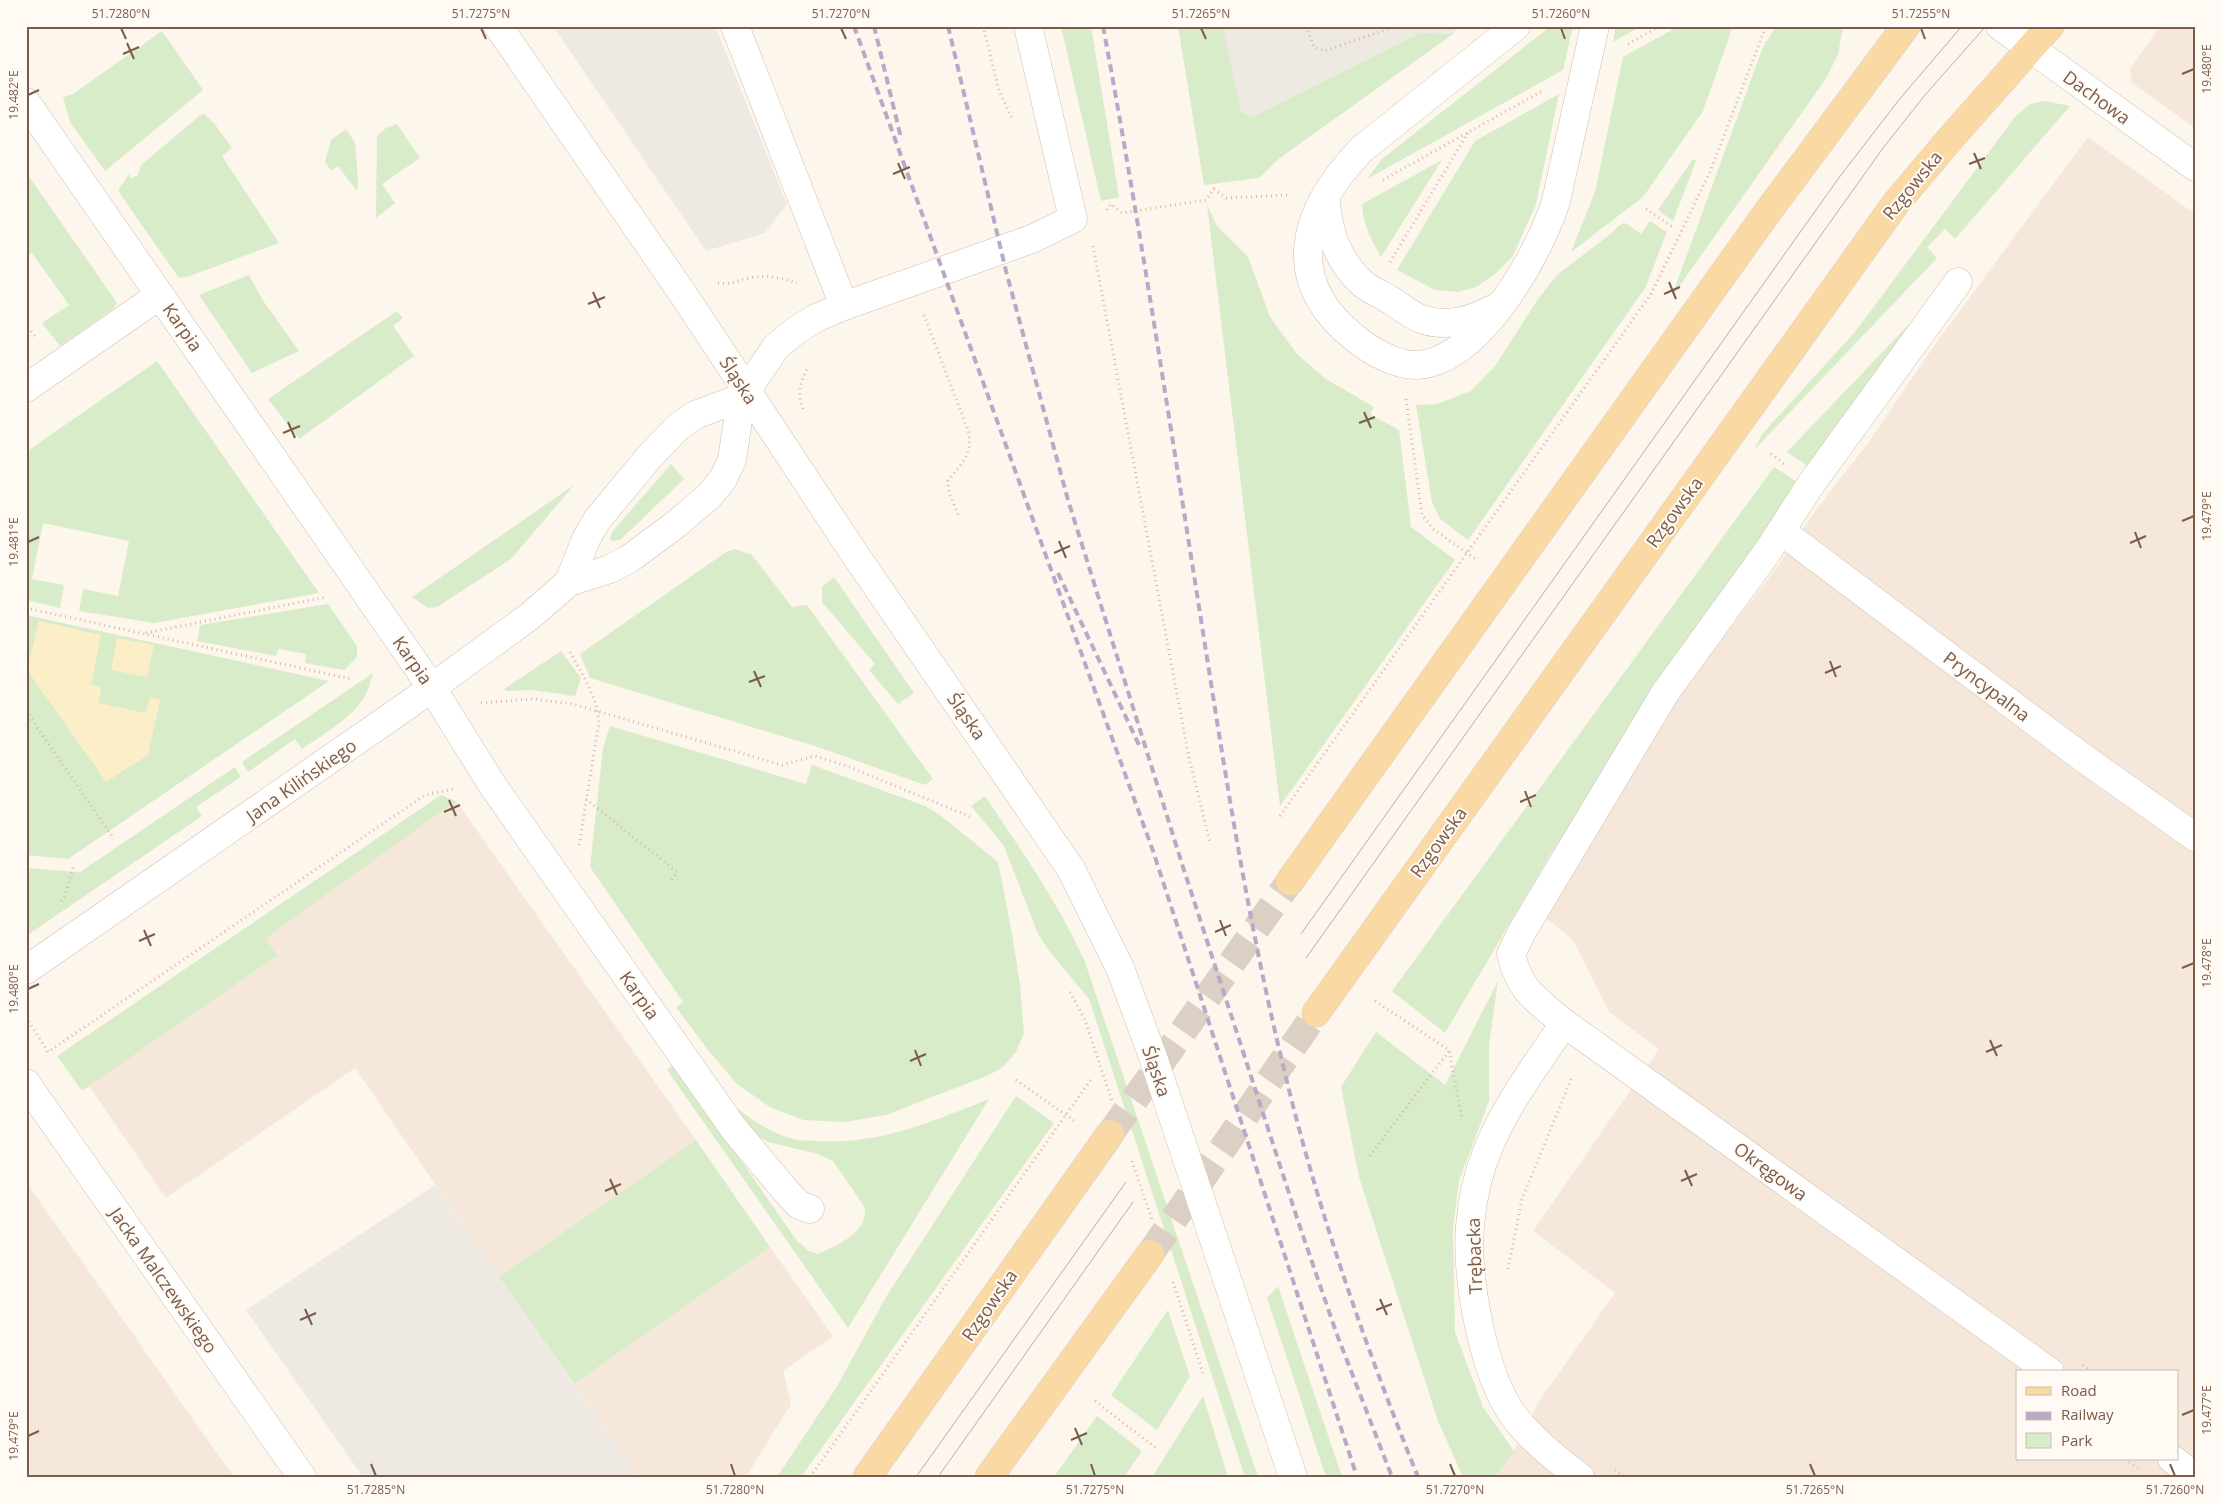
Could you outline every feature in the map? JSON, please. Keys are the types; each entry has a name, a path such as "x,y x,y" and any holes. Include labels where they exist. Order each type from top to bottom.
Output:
{"main road":[{"path":"1290,881 1768,210 1906,26"},
{"name":"Rzgowska","path":"1316,1013 1896,203 2050,26"},
{"name":"Rzgowska","path":"867,1477 1110,1134"},
{"path":"989,1477 1150,1254"}],"street":[{"name":"Śląska","path":"498,26 683,294 858,560 1050,836 1088,900 1120,968 1153,1057 1293,1477"},
{"path":"735,26 844,306"},
{"path":"746,391 767,359 789,336 816,318 844,306 1034,238 1073,219 1028,26"},
{"path":"1513,29 1362,149 1341,170 1326,193 1310,235 1307,257 1310,280 1320,303 1339,325 1366,347 1395,361 1417,365 1438,360 1459,348 1478,332 1502,303 1536,251 1549,224 1568,154 1595,26"},
{"name":"Dachowa","path":"2000,26 2195,167"},
{"name":"Karpia","path":"26,102 432,688 493,786 734,1129 799,1205 810,1209"},
{"path":"1326,193 1327,219 1334,242 1348,267 1364,284 1373,290 1421,319 1439,323 1460,322 1482,314 1502,303"},
{"path":"1781,531 1810,484 1958,282"},
{"path":"26,388 160,294"},
{"name":"Jana Kilińskiego","path":"569,582 586,539 597,520 650,456 678,427 695,415 734,400 746,391"},
{"name":"Jana Kilińskiego","path":"26,970 432,688 530,616 569,582 610,569 628,559 675,525 709,496 723,479 732,460 740,407 746,391"},
{"name":"Pryncypalna","path":"1781,531 2082,757 2195,837"},
{"name":"Okręgowa","path":"1781,531 1665,693 1523,930 1511,954 1524,989 1564,1024 2047,1370"},
{"name":"Trębacka","path":"1564,1024 1513,1097 1487,1150 1476,1188 1470,1228 1476,1308 1485,1351 1497,1386 1515,1418 1559,1462 1580,1477"},
{"name":"Jacka Malczewskiego","path":"26,1083 302,1477"},
{"path":"2173,1460 2195,1476"}],"path":[{"path":"1306,26 1314,47 1324,51 1396,26"},
{"path":"1378,182 1660,26"},
{"path":"1280,816 1651,294 1710,172 1766,26"},
{"path":"1373,290 1469,132"},
{"path":"1103,216 1111,204 1122,213 1206,200 1214,189 1226,198 1326,193"},
{"path":"1646,209 1674,228"},
{"path":"1073,219 1095,248 1189,758 1210,842"},
{"path":"912,282 969,433 971,446 965,461 948,481 949,492 959,517"},
{"path":"1395,361 1406,400 1422,515 1433,528 1477,560"},
{"path":"804,411 800,390 802,377 814,363"},
{"path":"142,633 330,596"},
{"path":"26,608 351,679"},
{"path":"570,652 586,680 598,712 594,753 579,846"},
{"path":"494,696 495,701"},
{"path":"450,717 478,703 495,701 533,698 573,704 782,764 815,756 856,770 971,817"},
{"path":"26,711 114,839"},
{"path":"26,1017 48,1052 425,795 454,789"},
{"path":"586,799 678,872 671,881"},
{"path":"60,902 65,896 74,864"},
{"path":"1070,992 1085,1020 1113,1102"},
{"path":"1370,1156 1449,1050 1375,1001"},
{"path":"1507,1273 1522,1199 1574,1071"},
{"path":"810,1477 1092,1078"},
{"path":"1016,1080 1077,1123"},
{"path":"1132,1158 1153,1224"},
{"path":"1172,1280 1203,1373"},
{"path":"1095,1401 1156,1448"},
{"path":"1609,1466 1624,1477"}],"shaded area":[{"path":"553,26 715,26 787,204 765,233 706,251"},
{"path":"1178,26 1458,26 1453,34 1420,33 1252,117 1241,112"},
{"path":"2160,26 2195,26 2195,128 2132,83 2130,69"},
{"path":"2088,137 2195,214 2195,1477 1498,1477 1497,1474 1514,1451 1538,1403 1615,1293 1533,1231 1659,1049 1609,1012 1573,940 1546,918 1648,736 1774,571 1816,510 1868,443 1936,343"},
{"path":"456,801 696,1140 499,1277 355,1068 166,1198 89,1086 277,956 265,938"},
{"path":"26,1182 187,1411 234,1477 26,1477"},
{"path":"435,1185 638,1477 363,1477 246,1310"},
{"path":"770,1247 833,1336 783,1371 791,1404 746,1477 638,1477 574,1384"}],"green space":[{"path":"1061,26 1091,26 1119,197 1101,201"},
{"path":"1178,26 1223,26 1241,112 1252,117 1420,33 1453,34 1276,161 1259,178 1204,185"},
{"path":"1551,26 1573,26 1563,70 1367,179 1382,159"},
{"path":"1616,26 1641,26 1613,42"},
{"path":"1679,26 1733,26 1703,111 1643,197 1571,252 1595,192 1623,57"},
{"path":"1776,26 1843,26 1838,55 1825,80 1671,298 1763,47"},
{"path":"162,31 203,90 105,171 70,122 63,97 73,94"},
{"path":"1559,94 1536,204 1513,256 1495,274 1476,287 1458,292 1435,290 1397,270 1475,141"},
{"path":"2045,101 2070,106 1955,239 1945,229 1927,247 1937,258 1754,450 1762,434 1855,332 2015,117 2030,104"},
{"path":"203,113 214,123 232,148 222,156 279,243 187,277 179,278 118,191 129,174 131,179 138,175 141,165"},
{"path":"397,124 420,158 382,184 395,203 376,218 377,136 386,128"},
{"path":"346,129 355,143 357,191 338,166 331,171 325,162 331,140"},
{"path":"1693,159 1696,161 1673,221 1658,210"},
{"path":"1442,160 1381,257 1368,232 1362,204"},
{"path":"26,172 117,303 112,310 60,346 42,323 69,305 32,253 26,257"},
{"path":"1207,205 1217,226 1248,257 1270,317 1297,354 1326,379 1374,407 1370,414 1399,430 1411,527 1455,560 1280,806"},
{"path":"1650,221 1667,232 1645,288 1468,540 1440,519 1432,502 1416,405 1437,404 1471,391 1495,366 1538,299 1557,275 1613,232 1618,226 1625,223 1641,234"},
{"path":"249,275 262,299 299,351 252,373 199,295"},
{"path":"397,311 403,318 393,326 414,356 299,439 268,399"},
{"path":"1914,319 1809,467 1787,452"},
{"path":"157,361 319,593 154,623 79,611 83,589 118,596 129,541 43,523 32,579 64,585 60,608 26,600 26,452"},
{"path":"671,464 684,479 620,540 612,541 610,538 612,532"},
{"path":"1774,467 1797,482 1550,855 1445,1033 1392,991"},
{"path":"574,485 511,559 437,607 428,608 412,597"},
{"path":"735,549 752,555 792,607 807,605 933,779 925,785 818,747 590,678 580,654 726,552"},
{"path":"834,577 914,693 898,704 869,670 875,664 822,602 822,587"},
{"path":"328,604 357,646 357,657 344,670 305,663 306,654 278,649 276,656 197,641 200,625"},
{"path":"26,615 329,681 68,859 26,855"},
{"path":"561,651 581,678 575,696 532,690 506,691 504,689"},
{"path":"373,673 368,690 362,700 338,724 302,749 295,739 248,772 242,762"},
{"path":"610,726 806,784 812,765 923,805 940,815 998,862 1020,985 1024,1033 1016,1052 1003,1067 989,1075 886,1115 844,1122 803,1120 770,1107 737,1084 708,1050 676,1007 683,1002 590,867 603,748"},
{"path":"235,767 241,777 196,807 202,816 26,936 26,868 80,872"},
{"path":"441,795 456,801 266,938 277,956 82,1091 57,1056"},
{"path":"985,796 1051,897 1085,962 1258,1477 1245,1477 1089,999 1050,952 1038,934 1004,846 971,806"},
{"path":"1498,981 1489,1045 1489,1101 1459,1181 1453,1228 1455,1332 1483,1407 1514,1451 1497,1474 1498,1477 1463,1477 1438,1421 1359,1177 1341,1087 1376,1032 1445,1085"},
{"path":"674,1064 797,1241 809,1251 818,1254 843,1242 858,1230 865,1215 864,1206 833,1161 818,1154 768,1142 754,1134 727,1100 775,1133 799,1140 839,1141 884,1136 946,1116 989,1099 848,1328 667,1070"},
{"path":"1016,1096 1054,1123 801,1477 777,1477 836,1388 886,1297"},
{"path":"696,1140 770,1247 574,1384 499,1277"},
{"path":"1278,1286 1342,1477 1326,1477 1267,1298"},
{"path":"1168,1310 1190,1376 1157,1430 1111,1395"},
{"path":"1203,1396 1228,1477 1152,1477"},
{"path":"1097,1416 1142,1451 1124,1477 1054,1477"}],"sand":[{"path":"39,621 101,635 91,684 101,687 99,703 146,713 150,697 160,700 148,755 106,782 27,670"},
{"path":"117,638 154,645 147,677 111,670"}],"tunnel":[{"path":"1110,1134 1290,881"},
{"path":"1150,1254 1316,1013"}],"tram line":[{"path":"1301,934 1838,179 1898,101 1962,26"},
{"path":"1306,958 1883,148 1925,95 1986,26"},
{"path":"916,1477 1126,1182"},
{"path":"938,1477 1133,1202"}],"railway":[{"path":"854,26 1153,851 1357,1477"},
{"path":"874,26 901,138"},
{"path":"948,26 1006,271 1068,500 1183,867 1299,1224 1336,1332 1392,1477"},
{"path":"1103,26 1140,239 1235,831 1269,1007 1310,1170 1326,1222 1360,1325 1418,1477"},
{"path":"1058,573 1139,745"}]}
